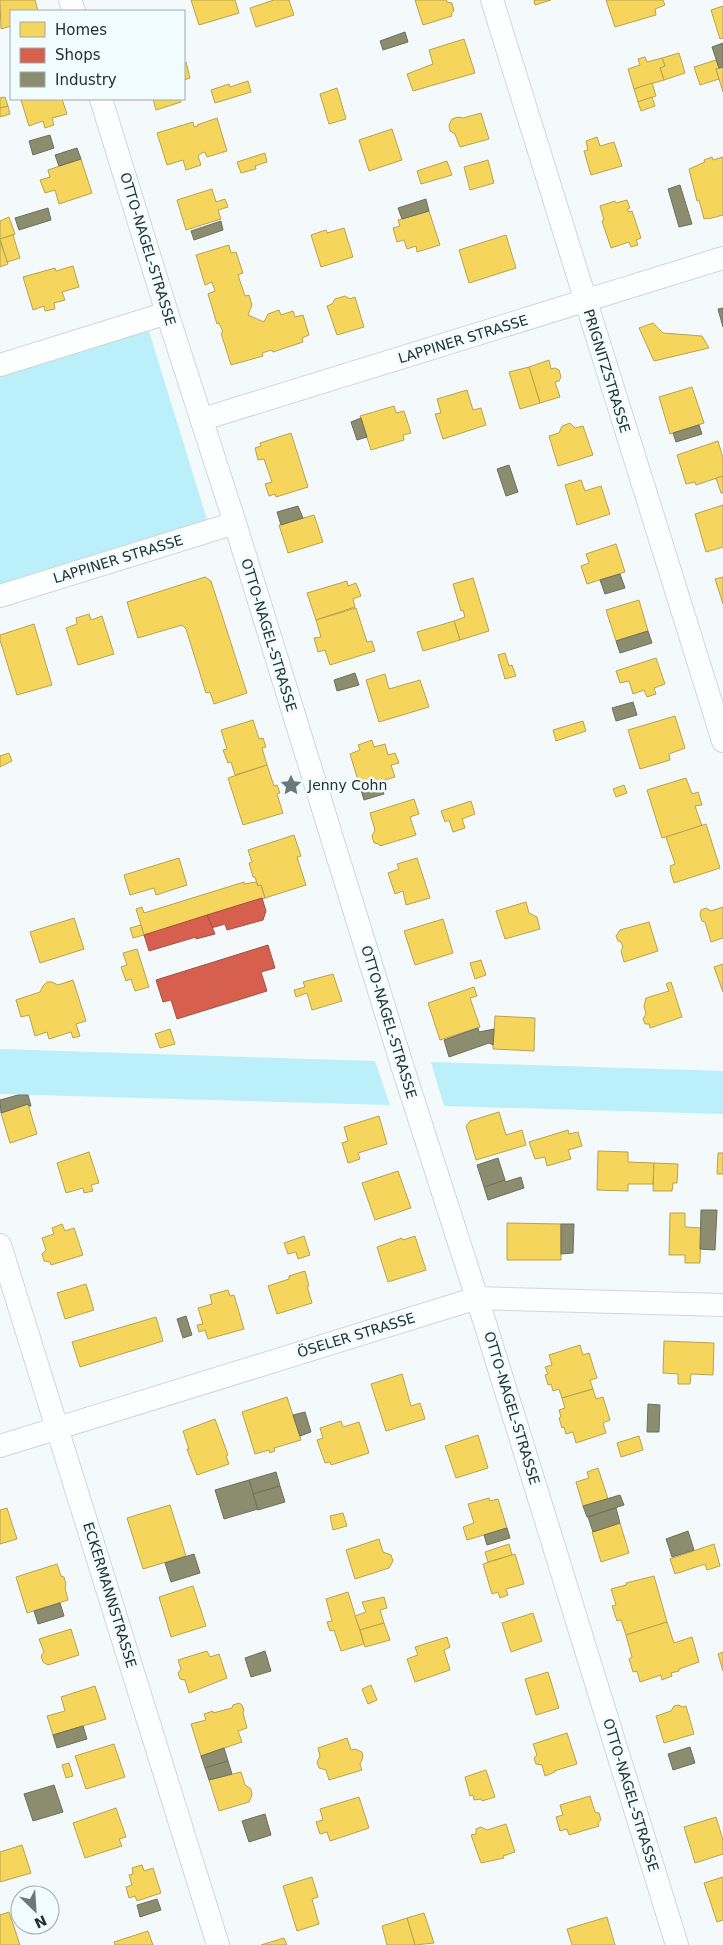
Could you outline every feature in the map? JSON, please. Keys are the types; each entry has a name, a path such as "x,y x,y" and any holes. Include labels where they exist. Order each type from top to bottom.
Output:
{"street":[{"name":"PRIGNITZSTRASSE","path":"492,0 723,742"},
{"name":"OTTO-NAGEL-STRASSE","path":"101,100 167,313 203,419 401,1062 477,1298 678,1945"},
{"name":"LAPPINER STRASSE","path":"203,419 723,258"},
{"path":"0,365 167,313"},
{"name":"LAPPINER STRASSE","path":"0,596 235,523"},
{"name":"ECKERMANNSTRASSE","path":"0,1245 218,1945"},
{"name":"ÖSELER STRASSE","path":"0,1446 477,1298 723,1305"}],"shaded area":[{"path":"148,328 209,526 0,589 0,374"},
{"path":"0,1049 375,1061 390,1105 0,1094"},
{"path":"431,1062 723,1071 723,1114 444,1106"}],"building: Homes":[{"path":"0,0 35,0 38,10 10,10 10,26 1,29"},
{"path":"191,0 235,0 239,13 199,25"},
{"path":"274,0 289,0 294,15 256,27 250,8"},
{"path":"415,0 446,0 452,3 454,11 451,14 452,16 423,25"},
{"path":"534,0 551,0 535,5"},
{"path":"606,0 663,0 665,5 655,9 656,15 615,27"},
{"path":"723,6 723,38 720,39 711,10"},
{"path":"464,39 475,73 413,91 407,74 433,64 429,50"},
{"path":"679,53 685,73 664,80 660,68 665,66 662,58"},
{"path":"645,57 647,62 662,58 665,66 660,68 664,80 634,89 628,69 640,65 638,59"},
{"path":"716,60 719,68 716,69 719,79 700,85 694,67"},
{"path":"185,62 190,78 185,80"},
{"path":"723,67 723,92 716,69"},
{"path":"248,81 251,92 215,103 211,90 229,84 230,87"},
{"path":"652,83 656,96 638,102 634,89"},
{"path":"337,88 346,119 329,124 320,94"},
{"path":"5,97 8,106 0,108 0,98"},
{"path":"652,97 655,106 641,111 638,102"},
{"path":"21,100 62,100 67,114 52,118 54,125 45,128 43,121 29,126"},
{"path":"153,100 180,100 181,102 156,110"},
{"path":"8,106 10,114 0,117 0,108"},
{"path":"481,113 489,139 460,147 455,134 450,131 449,125 452,119"},
{"path":"217,118 227,151 207,157 205,152 202,153 198,156 201,165 186,170 183,160 167,165 157,133 193,122 194,127 198,126"},
{"path":"392,129 402,160 369,171 359,140"},
{"path":"597,137 600,146 614,142 622,166 591,175 584,151 588,150 586,141"},
{"path":"265,153 267,162 255,166 256,169 241,173 237,162"},
{"path":"712,157 713,160 723,157 723,215 704,219 699,200 697,201 689,169"},
{"path":"81,159 92,193 59,204 55,190 45,193 40,180 50,177 48,170"},
{"path":"488,160 494,183 470,190 464,167"},
{"path":"447,161 452,175 421,184 417,171"},
{"path":"212,189 216,202 225,199 228,207 218,210 221,219 186,230 177,200"},
{"path":"627,200 630,208 627,209 629,212 632,211 641,238 636,240 638,245 631,247 629,242 611,248 602,221 604,220 600,206 615,201 616,203"},
{"path":"429,211 440,245 417,252 416,246 407,249 404,240 397,242 393,228 400,226 398,220"},
{"path":"9,217 15,234 0,239 0,221"},
{"path":"344,228 353,257 321,267 311,235 326,230 327,233"},
{"path":"13,235 20,258 7,262 0,239"},
{"path":"506,235 516,268 469,283 459,250"},
{"path":"0,241 8,264 0,267"},
{"path":"229,245 231,253 236,252 243,273 238,275 245,296 249,295 252,305 248,315 264,322 268,314 279,310 281,315 293,311 295,317 303,315 309,335 302,338 303,342 273,352 272,350 262,353 263,356 231,365 221,333 223,332 219,323 217,324 208,294 215,291 212,282 205,285 196,255"},
{"path":"73,266 79,287 62,292 65,300 54,303 55,309 45,311 44,306 33,310 23,277 55,268 56,271"},
{"path":"345,296 350,299 355,297 364,327 337,335 327,306 332,304 335,299"},
{"path":"653,323 663,333 702,336 709,348 654,361 639,328"},
{"path":"549,360 551,369 559,370 561,377 559,381 555,382 560,397 540,403 529,367"},
{"path":"529,367 540,403 520,409 509,372"},
{"path":"692,387 704,423 670,434 659,397"},
{"path":"467,390 473,410 481,408 486,425 443,439 435,414 441,413 437,399"},
{"path":"394,406 396,413 404,411 411,433 403,435 404,440 371,450 360,416"},
{"path":"570,423 575,428 583,426 593,455 558,466 549,436 559,433 562,426"},
{"path":"291,433 308,487 276,497 275,494 269,496 265,484 272,482 264,459 258,460 255,448 261,446 260,443"},
{"path":"718,441 723,458 723,476 696,485 695,482 686,484 677,455"},
{"path":"723,476 723,493 721,493 716,478"},
{"path":"581,480 585,491 601,486 610,514 577,525 565,485"},
{"path":"723,505 723,547 706,552 695,514"},
{"path":"314,515 323,542 288,553 279,525"},
{"path":"616,544 625,572 587,584 581,566 589,563 586,554"},
{"path":"205,577 211,581 247,693 214,704 210,692 206,693 186,629 182,625 138,638 127,602"},
{"path":"723,577 723,604 715,579"},
{"path":"473,578 489,631 460,640 454,621 465,617 463,610 461,611 453,584"},
{"path":"347,581 348,586 356,583 361,596 353,599 355,607 316,620 307,593"},
{"path":"639,600 648,631 616,641 606,610"},
{"path":"356,608 367,642 372,641 375,651 330,665 325,650 318,652 314,638 321,637 316,620"},
{"path":"89,614 91,620 102,616 114,654 78,665 66,628 77,624 76,618"},
{"path":"454,621 460,640 423,651 417,632"},
{"path":"34,624 52,685 17,695 0,635"},
{"path":"505,653 509,666 512,665 516,676 505,679 498,655"},
{"path":"656,658 665,684 654,688 656,694 647,697 644,690 633,694 629,681 620,683 616,671"},
{"path":"385,674 389,689 420,680 429,707 379,722 366,680"},
{"path":"675,716 685,748 669,754 670,760 640,769 628,730"},
{"path":"253,720 259,739 263,738 266,747 262,748 267,765 235,775 231,762 228,763 223,750 227,749 221,730"},
{"path":"583,721 586,731 556,741 553,730"},
{"path":"372,740 374,747 385,744 388,755 395,753 399,763 391,765 395,777 360,787 350,754 360,750 358,745"},
{"path":"9,753 12,761 0,767 0,756"},
{"path":"267,765 274,786 277,785 280,793 277,794 283,813 243,825 228,778"},
{"path":"686,778 692,794 698,792 702,805 695,806 702,826 662,838 647,790"},
{"path":"624,785 627,793 616,797 613,789"},
{"path":"414,799 419,814 410,817 416,835 380,846 374,843 372,836 375,830 370,813"},
{"path":"471,801 475,814 462,819 465,828 453,832 449,820 445,822 441,811"},
{"path":"706,824 720,868 674,883 670,866 675,864 666,837"},
{"path":"294,835 301,856 297,857 306,885 265,898 261,885 258,886 255,877 253,877 249,863 252,862 248,850"},
{"path":"179,858 187,885 156,895 154,888 130,895 124,875"},
{"path":"417,858 430,898 406,905 403,891 395,894 388,873 399,869 397,864"},
{"path":"244,882 244,884 256,882 258,886 261,885 265,898 144,935 136,909 142,907 144,913"},
{"path":"526,902 529,913 537,917 540,929 505,939 496,911"},
{"path":"723,907 723,938 711,942 705,922 702,921 700,915 701,910 706,908 711,911"},
{"path":"74,918 84,949 40,963 30,932"},
{"path":"443,919 453,953 415,965 404,931"},
{"path":"649,922 658,951 624,962 621,951 623,947 616,936 620,930"},
{"path":"141,925 144,935 133,938 130,928"},
{"path":"137,949 149,987 135,991 131,979 126,981 121,967 127,965 123,953"},
{"path":"481,960 486,975 475,979 470,963"},
{"path":"723,964 723,992 714,967"},
{"path":"333,974 342,1001 312,1010 307,993 296,997 294,990 305,987 303,982"},
{"path":"73,980 86,1021 76,1024 80,1036 73,1038 71,1032 49,1039 47,1032 35,1036 29,1015 21,1017 16,1000 40,992 47,982 58,985"},
{"path":"671,982 682,1017 650,1028 649,1024 645,1024 643,1019 646,1014 644,1006 646,998 669,991 666,984"},
{"path":"474,987 477,996 470,998 480,1027 440,1040 428,1003"},
{"path":"495,1016 535,1018 534,1051 493,1049"},
{"path":"170,1029 175,1044 160,1048 155,1034"},
{"path":"28,1104 37,1134 10,1143 1,1113"},
{"path":"499,1112 506,1135 522,1130 526,1145 476,1160 466,1126 470,1121"},
{"path":"379,1116 387,1144 358,1153 360,1159 348,1163 342,1143 348,1141 344,1127"},
{"path":"568,1130 569,1134 578,1132 582,1146 568,1150 571,1159 547,1166 545,1157 535,1159 529,1142"},
{"path":"598,1151 628,1152 628,1162 654,1163 653,1184 628,1184 628,1191 597,1190"},
{"path":"89,1152 99,1183 91,1185 93,1191 84,1193 83,1188 66,1193 57,1163"},
{"path":"718,1153 723,1153 723,1174 717,1174"},
{"path":"654,1163 678,1164 677,1183 673,1183 672,1191 653,1191"},
{"path":"398,1171 411,1208 375,1220 362,1183"},
{"path":"670,1213 685,1213 685,1227 701,1228 700,1263 685,1263 685,1255 669,1255"},
{"path":"507,1223 561,1224 561,1260 507,1260"},
{"path":"62,1224 65,1231 74,1228 83,1255 51,1265 50,1262 44,1261 42,1254 46,1250 42,1238 54,1234 52,1228"},
{"path":"304,1236 310,1255 298,1259 296,1252 288,1254 284,1243"},
{"path":"415,1236 426,1270 388,1282 377,1247 402,1238 403,1240"},
{"path":"305,1271 312,1303 277,1314 268,1286"},
{"path":"86,1284 94,1310 65,1319 57,1293"},
{"path":"228,1290 230,1296 234,1295 244,1329 208,1339 205,1330 199,1332 197,1325 203,1324 198,1308 212,1304 210,1295"},
{"path":"156,1317 163,1341 80,1367 72,1342"},
{"path":"664,1341 714,1343 713,1375 691,1374 690,1384 678,1384 678,1374 663,1373"},
{"path":"580,1345 583,1355 589,1353 597,1378 590,1380 593,1389 562,1398 559,1389 553,1391 551,1384 548,1385 545,1375 548,1374 545,1367 552,1365 549,1355"},
{"path":"402,1374 411,1406 420,1403 425,1419 386,1431 371,1384"},
{"path":"593,1389 596,1399 603,1397 610,1420 603,1423 606,1433 576,1443 573,1432 566,1434 564,1427 562,1428 559,1410 565,1408 562,1398"},
{"path":"287,1397 301,1440 274,1448 275,1451 270,1453 269,1450 255,1454 242,1412"},
{"path":"215,1419 228,1455 226,1456 229,1464 197,1475 187,1449 189,1449 183,1431"},
{"path":"341,1421 343,1427 359,1422 369,1453 331,1465 330,1462 325,1463 317,1440 323,1438 320,1428"},
{"path":"478,1435 488,1468 456,1478 445,1446"},
{"path":"639,1436 643,1450 621,1457 617,1443"},
{"path":"598,1468 608,1499 583,1506 576,1482 589,1478 587,1472"},
{"path":"489,1498 490,1501 498,1499 507,1528 467,1540 463,1527 474,1523 468,1504"},
{"path":"170,1505 186,1556 143,1569 127,1518"},
{"path":"7,1508 17,1539 0,1544 0,1510"},
{"path":"343,1513 347,1526 333,1530 330,1516"},
{"path":"620,1523 629,1553 601,1562 592,1532"},
{"path":"379,1539 383,1552 391,1555 393,1561 389,1568 355,1579 346,1550"},
{"path":"509,1544 512,1555 488,1562 485,1552"},
{"path":"714,1544 720,1566 707,1570 705,1564 675,1574 670,1559"},
{"path":"515,1554 524,1584 506,1589 508,1595 500,1598 498,1592 492,1594 483,1564"},
{"path":"57,1564 61,1576 64,1577 68,1600 27,1613 16,1577"},
{"path":"654,1576 667,1622 626,1635 621,1620 617,1621 612,1606 616,1605 611,1589"},
{"path":"193,1586 206,1626 171,1637 159,1597"},
{"path":"348,1592 364,1644 341,1651 334,1630 330,1631 327,1622 332,1621 326,1599"},
{"path":"384,1597 387,1608 380,1610 384,1623 360,1630 355,1616 366,1612 362,1602"},
{"path":"533,1613 542,1641 511,1652 502,1623"},
{"path":"667,1622 674,1643 692,1637 699,1662 679,1669 679,1671 671,1673 672,1676 662,1680 661,1675 640,1682 637,1671 633,1672 629,1659 632,1657 626,1635"},
{"path":"384,1623 390,1640 365,1647 360,1630"},
{"path":"71,1629 79,1655 48,1665 43,1662 41,1656 44,1652 39,1639"},
{"path":"447,1637 450,1647 444,1650 450,1670 415,1682 407,1659 418,1655 415,1647"},
{"path":"207,1651 210,1657 219,1654 227,1678 189,1693 185,1680 180,1679 178,1673 181,1669 178,1660"},
{"path":"723,1652 723,1671 718,1654"},
{"path":"548,1672 559,1708 536,1715 525,1679"},
{"path":"371,1685 377,1700 368,1704 362,1689"},
{"path":"95,1686 106,1719 53,1735 47,1716 65,1711 61,1697"},
{"path":"239,1703 244,1710 247,1728 238,1731 242,1742 201,1756 191,1724 206,1720 204,1714 232,1708 233,1705"},
{"path":"674,1706 686,1706 694,1734 664,1743 656,1716 671,1711"},
{"path":"567,1733 577,1764 554,1771 545,1776 542,1765 536,1764 534,1758 537,1755 533,1744"},
{"path":"347,1738 351,1750 355,1749 362,1752 363,1757 360,1764 362,1770 329,1780 326,1770 319,1768 317,1762 320,1756 318,1748"},
{"path":"114,1744 125,1777 86,1789 75,1756"},
{"path":"69,1763 73,1776 66,1778 62,1765"},
{"path":"486,1770 495,1797 482,1801 481,1799 474,1800 473,1795 470,1796 465,1777"},
{"path":"241,1772 245,1785 251,1789 252,1795 249,1802 219,1811 209,1780"},
{"path":"590,1796 595,1812 599,1813 601,1820 598,1823 599,1826 569,1835 567,1829 560,1831 556,1817 563,1815 560,1805"},
{"path":"359,1797 369,1828 330,1841 327,1832 320,1834 316,1822 323,1820 320,1809"},
{"path":"116,1808 126,1837 119,1839 122,1846 85,1858 73,1823"},
{"path":"716,1817 723,1840 723,1854 695,1863 684,1827"},
{"path":"506,1824 515,1852 503,1856 504,1858 481,1863 471,1835 476,1834 476,1829 481,1827 487,1830"},
{"path":"22,1845 31,1873 0,1882 0,1852"},
{"path":"142,1865 144,1871 153,1868 161,1893 137,1901 135,1896 129,1898 126,1887 132,1885 129,1875 133,1874 132,1868"},
{"path":"312,1877 318,1897 312,1899 319,1924 297,1931 283,1886"},
{"path":"723,1877 723,1920 717,1922 704,1883"},
{"path":"9,1912 10,1935 17,1935 20,1945 0,1945 0,1915"},
{"path":"424,1913 434,1943 415,1945 407,1918"},
{"path":"607,1917 615,1945 572,1945 567,1929"},
{"path":"407,1918 415,1945 387,1945 382,1926"},
{"path":"148,1931 153,1945 115,1945 114,1942"},
{"path":"284,1938 287,1945 261,1945"}],"building: Shops":[{"path":"262,898 266,911 263,920 227,930 225,924 211,928 207,915"},
{"path":"207,915 215,934 196,939 196,937 149,951 144,935"},
{"path":"268,945 275,968 261,972 267,991 177,1019 171,1000 163,1002 156,980"}],"building: Industry":[{"path":"405,32 408,42 383,50 380,41"},
{"path":"723,43 723,67 719,68 712,47"},
{"path":"50,135 54,148 33,155 29,141"},
{"path":"77,148 81,159 59,166 55,155"},
{"path":"680,185 692,224 679,227 668,189"},
{"path":"426,199 429,211 402,219 398,208"},
{"path":"48,208 51,220 19,230 15,218"},
{"path":"221,221 223,230 194,240 191,231"},
{"path":"723,308 723,327 718,309"},
{"path":"361,418 367,437 357,440 351,422"},
{"path":"699,425 702,434 676,442 673,433"},
{"path":"509,465 518,492 506,496 497,469"},
{"path":"298,506 303,518 281,525 277,512"},
{"path":"620,574 625,588 605,594 600,580"},
{"path":"648,631 652,643 620,653 616,641"},
{"path":"355,673 359,685 337,691 334,680"},
{"path":"633,702 637,715 616,721 612,708"},
{"path":"380,782 384,794 364,800 360,787"},
{"path":"478,1028 479,1032 494,1029 493,1045 489,1043 449,1057 444,1040"},
{"path":"18,1095 28,1095 31,1106 28,1104 1,1113 0,1100"},
{"path":"498,1158 505,1180 484,1187 477,1165"},
{"path":"521,1177 524,1188 488,1200 484,1187"},
{"path":"701,1210 717,1210 715,1250 700,1249"},
{"path":"561,1224 574,1224 573,1253 561,1254"},
{"path":"186,1316 192,1335 183,1338 177,1319"},
{"path":"648,1404 660,1405 659,1432 647,1432"},
{"path":"305,1412 311,1432 300,1436 293,1415"},
{"path":"276,1472 280,1486 253,1494 249,1480"},
{"path":"249,1480 258,1509 224,1519 215,1490"},
{"path":"280,1486 285,1502 258,1510 253,1494"},
{"path":"620,1495 624,1505 587,1517 583,1506"},
{"path":"616,1508 620,1523 593,1532 588,1517"},
{"path":"507,1528 510,1538 487,1545 484,1535"},
{"path":"688,1531 694,1550 672,1557 666,1539"},
{"path":"194,1554 200,1573 171,1582 165,1563"},
{"path":"60,1603 64,1616 38,1624 34,1611"},
{"path":"265,1651 271,1671 251,1677 245,1658"},
{"path":"83,1726 87,1739 57,1748 53,1735"},
{"path":"690,1747 695,1763 673,1770 668,1754"},
{"path":"224,1748 228,1761 205,1768 201,1756"},
{"path":"228,1761 232,1774 209,1780 205,1768"},
{"path":"54,1785 63,1812 33,1821 24,1794"},
{"path":"265,1814 271,1835 249,1842 242,1821"},
{"path":"157,1899 161,1910 140,1917 137,1905"}],"place":[{"name":"Jenny Cohn","path":"291,785"}]}
